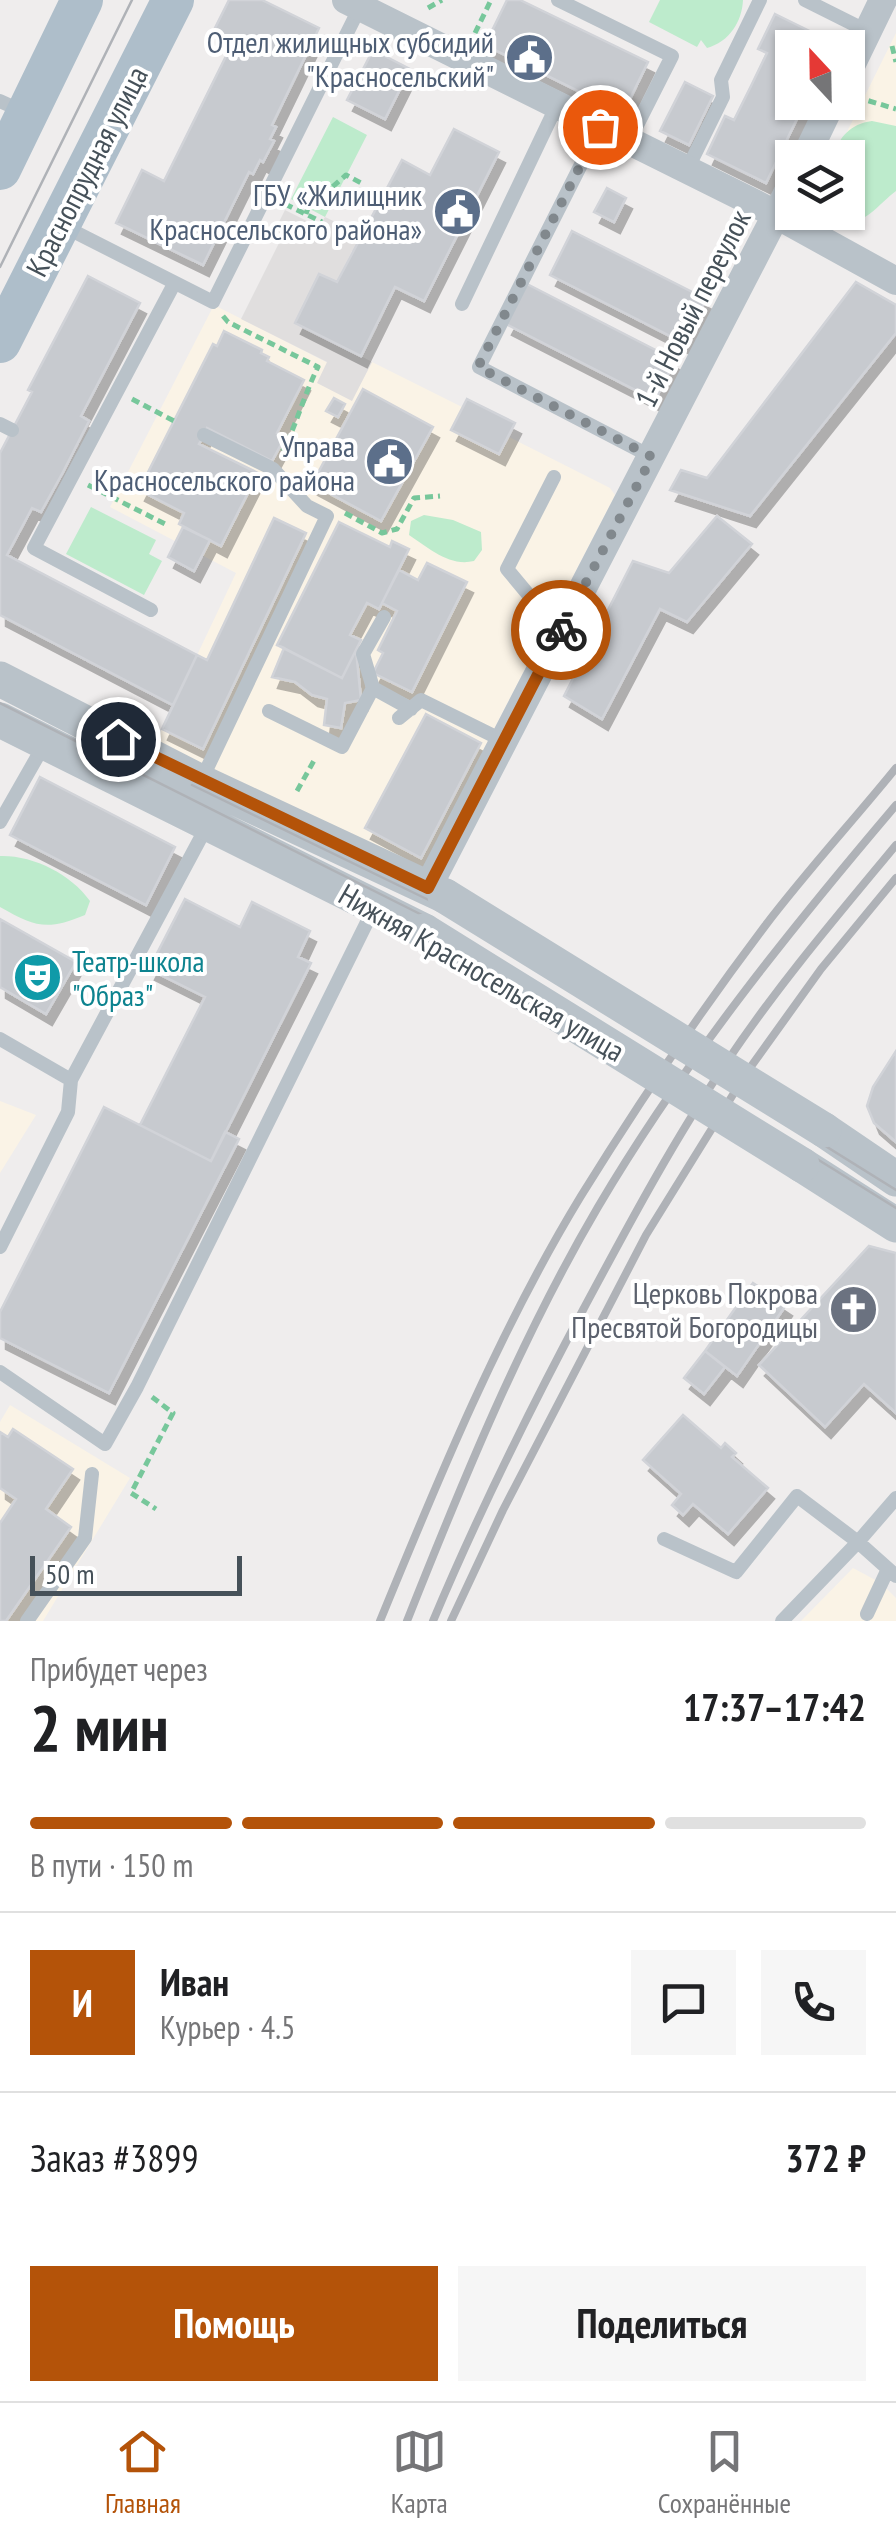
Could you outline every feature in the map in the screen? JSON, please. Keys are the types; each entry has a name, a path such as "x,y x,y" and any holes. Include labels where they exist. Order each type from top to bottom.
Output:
{"main road":[{"path":"0,169 14,107 82,0"},
{"name":"Краснопрудная улица","path":"0,342 173,0"}],"street":[{"path":"865,53 879,37 883,0"},
{"path":"353,4 775,214"},
{"name":"1-й Новый переулок","path":"436,892 504,740 775,219"},
{"path":"804,230 896,281"},
{"name":"Нижняя Красносельская улица","path":"0,679 201,782 436,892 824,1130 896,1179"},
{"name":"Нижняя Красносельская улица","path":"0,720 424,931 896,1225"}],"lane":[{"path":"558,0 672,56 629,142"},
{"path":"686,170 723,97 721,80 760,0"},
{"path":"806,0 879,37"},
{"path":"60,224 213,302 353,4"},
{"path":"462,304 557,105"},
{"path":"600,127 478,367 652,457"},
{"path":"150,610 34,548 174,284"},
{"path":"201,782 327,516 307,506 273,469 204,435"},
{"path":"554,477 506,569 546,617 564,626"},
{"path":"384,617 363,654 373,688 405,714 421,700 504,740"},
{"path":"269,711 342,747 373,688"},
{"path":"0,822 46,743"},
{"path":"0,1247 68,1112 71,1080 208,825"},
{"path":"0,1372 105,1444 375,905"},
{"path":"0,1039 71,1080"},
{"path":"28,1621 84,1538 92,1474"},
{"path":"664,1539 736,1572 797,1496 892,1573 867,1614"},
{"path":"782,1621 896,1498"}],"path":[{"path":"470,43 491,0"},
{"path":"879,37 896,62"},
{"path":"865,101 896,109"},
{"path":"306,214 346,175 363,184"},
{"path":"267,194 322,222"},
{"path":"213,302 228,322 318,367 305,392 301,415 273,469"},
{"path":"119,392 174,420"},
{"path":"74,467 168,526"},
{"path":"327,516 344,513 382,533 397,529 414,498 440,496"},
{"path":"290,802 326,738"},
{"path":"136,1388 173,1413 131,1493 156,1508"}],"shaded area":[{"path":"896,33 896,172 865,158 865,140 843,140 853,120 865,120 865,96"},
{"path":"285,210 319,227 325,217 364,236 356,252 352,251 321,314 370,338 361,356 372,362 352,401 317,383 327,362 241,319 283,235 275,230"},
{"path":"214,305 328,363 318,383 352,400 372,362 462,407 467,399 515,423 509,437 610,488 615,495 418,876 153,748 236,573 110,507"},
{"path":"0,1101 36,1115 0,1173"},
{"path":"10,1405 130,1478 43,1621 0,1621 0,1422"},
{"path":"853,1568 881,1583 896,1598 896,1621 801,1621"}],"green space":[{"path":"660,0 743,0 733,30 707,48 701,40 697,47 649,22"},
{"path":"333,117 367,135 325,217 291,199"},
{"path":"872,121 896,126 896,191 865,217 865,140 841,140 857,125"},
{"path":"91,507 156,540 149,554 162,561 144,595 66,554"},
{"path":"424,515 453,520 481,532 482,550 474,561 448,559 409,535 411,521"},
{"path":"0,856 38,863 73,882 90,901 85,915 51,925 23,919 0,907"}],"building":[{"path":"229,0 262,0 319,28 272,125 276,127 270,139 274,141 263,162 260,160 253,174 249,172 203,265 116,223 142,170 164,181 231,46 211,36"},
{"path":"507,0 520,0 648,62 623,113 485,45"},
{"path":"775,14 808,30 775,30 775,120 796,120 787,140 775,140 775,164 766,183 707,154 725,116 734,120 751,86 767,53 758,49"},
{"path":"373,50 410,69 385,119 347,100"},
{"path":"685,82 713,96 689,145 660,131"},
{"path":"454,129 499,152 424,301 395,287 361,356 295,323 319,274 337,282 402,160 430,175"},
{"path":"607,188 626,198 614,222 594,212"},
{"path":"572,231 706,299 684,343 550,275"},
{"path":"88,276 140,303 81,416 89,421 63,472 41,512 32,508 7,555 197,655 173,705 0,615 0,453"},
{"path":"856,282 896,305 896,333 750,516 670,490 681,470 707,478"},
{"path":"527,284 675,360 655,400 506,324"},
{"path":"224,331 262,350 269,357 267,361 304,380 277,433 285,437 272,461 207,428 199,444 258,473 221,546 179,524 184,513 139,490 213,344 217,346"},
{"path":"363,389 433,427 381,521 312,484"},
{"path":"334,398 345,404 338,417 326,411"},
{"path":"467,399 515,423 499,454 451,430"},
{"path":"717,516 752,544 687,622 660,609 602,719 564,696 633,561 669,573"},
{"path":"274,518 306,533 203,749 162,729 197,655 207,660"},
{"path":"339,522 390,547 392,541 409,549 379,609 367,603 350,635 361,640 342,678 277,645"},
{"path":"339,522 390,547 392,541 409,549 379,609 367,603 350,635 361,640 356,650 361,700 345,703 341,728 324,725 327,699 312,695 295,682 272,677 284,648 277,645"},
{"path":"183,527 210,540 194,571 168,557"},
{"path":"427,563 467,582 412,692 373,673 383,653 378,650 397,611 382,603 399,570 418,580"},
{"path":"284,648 342,678 356,650 361,700 345,703 341,728 324,725 327,699 312,695 295,682 272,677"},
{"path":"426,714 481,743 421,858 365,828"},
{"path":"40,777 175,847 146,905 10,835"},
{"path":"185,899 240,927 252,902 310,931 298,957 311,963 211,1161 140,1125 205,997 149,969"},
{"path":"0,919 76,962 46,1014 0,987"},
{"path":"896,1051 896,1142 874,1123 867,1106 873,1087"},
{"path":"104,1107 211,1161 225,1132 239,1139 109,1393 0,1338 0,1312"},
{"name":"Церковь Покрова Пресвятой Богородицы","path":"869,1246 896,1253 896,1413 864,1384 825,1427 759,1365"},
{"path":"753,1283 786,1305 737,1376 705,1351"},
{"path":"705,1351 725,1367 704,1394 684,1378"},
{"path":"683,1415 721,1448 725,1443 736,1453 732,1457 768,1488 728,1534 693,1504 683,1515 672,1505 681,1494 643,1460"},
{"path":"13,1429 73,1469 46,1509 71,1527 6,1621 0,1621 0,1523 16,1499 0,1488 0,1432 8,1437"}],"tram line":[{"path":"0,267 132,0"},
{"path":"0,703 430,919 896,1208"},
{"path":"192,785 439,905 896,1190"}],"railway":[{"path":"380,1621 497,1351 581,1196 741,959 896,768"},
{"path":"407,1621 518,1358 598,1207 665,1101 738,1000 896,805"},
{"path":"433,1621 544,1385 671,1151 747,1032 896,845"},
{"path":"451,1621 503,1510 646,1235 747,1072 821,969 896,878"}],"way so far":[{"path":"561,630 652,457 478,367 600,127"}],"place":[{"name":"Отдел жилищных субсидий \"Красносельский\"","path":"529,58"},
{"name":"ГБУ «Жилищник Красносельского района»","path":"457,211"},
{"name":"Управа Красносельского района","path":"390,462"},
{"name":"Театр-школа \"Образ\"","path":"37,977"},
{"name":"Церковь Покрова Пресвятой Богородицы","path":"853,1309"}],"route":[{"path":"118,739 428,888 561,630"}]}
